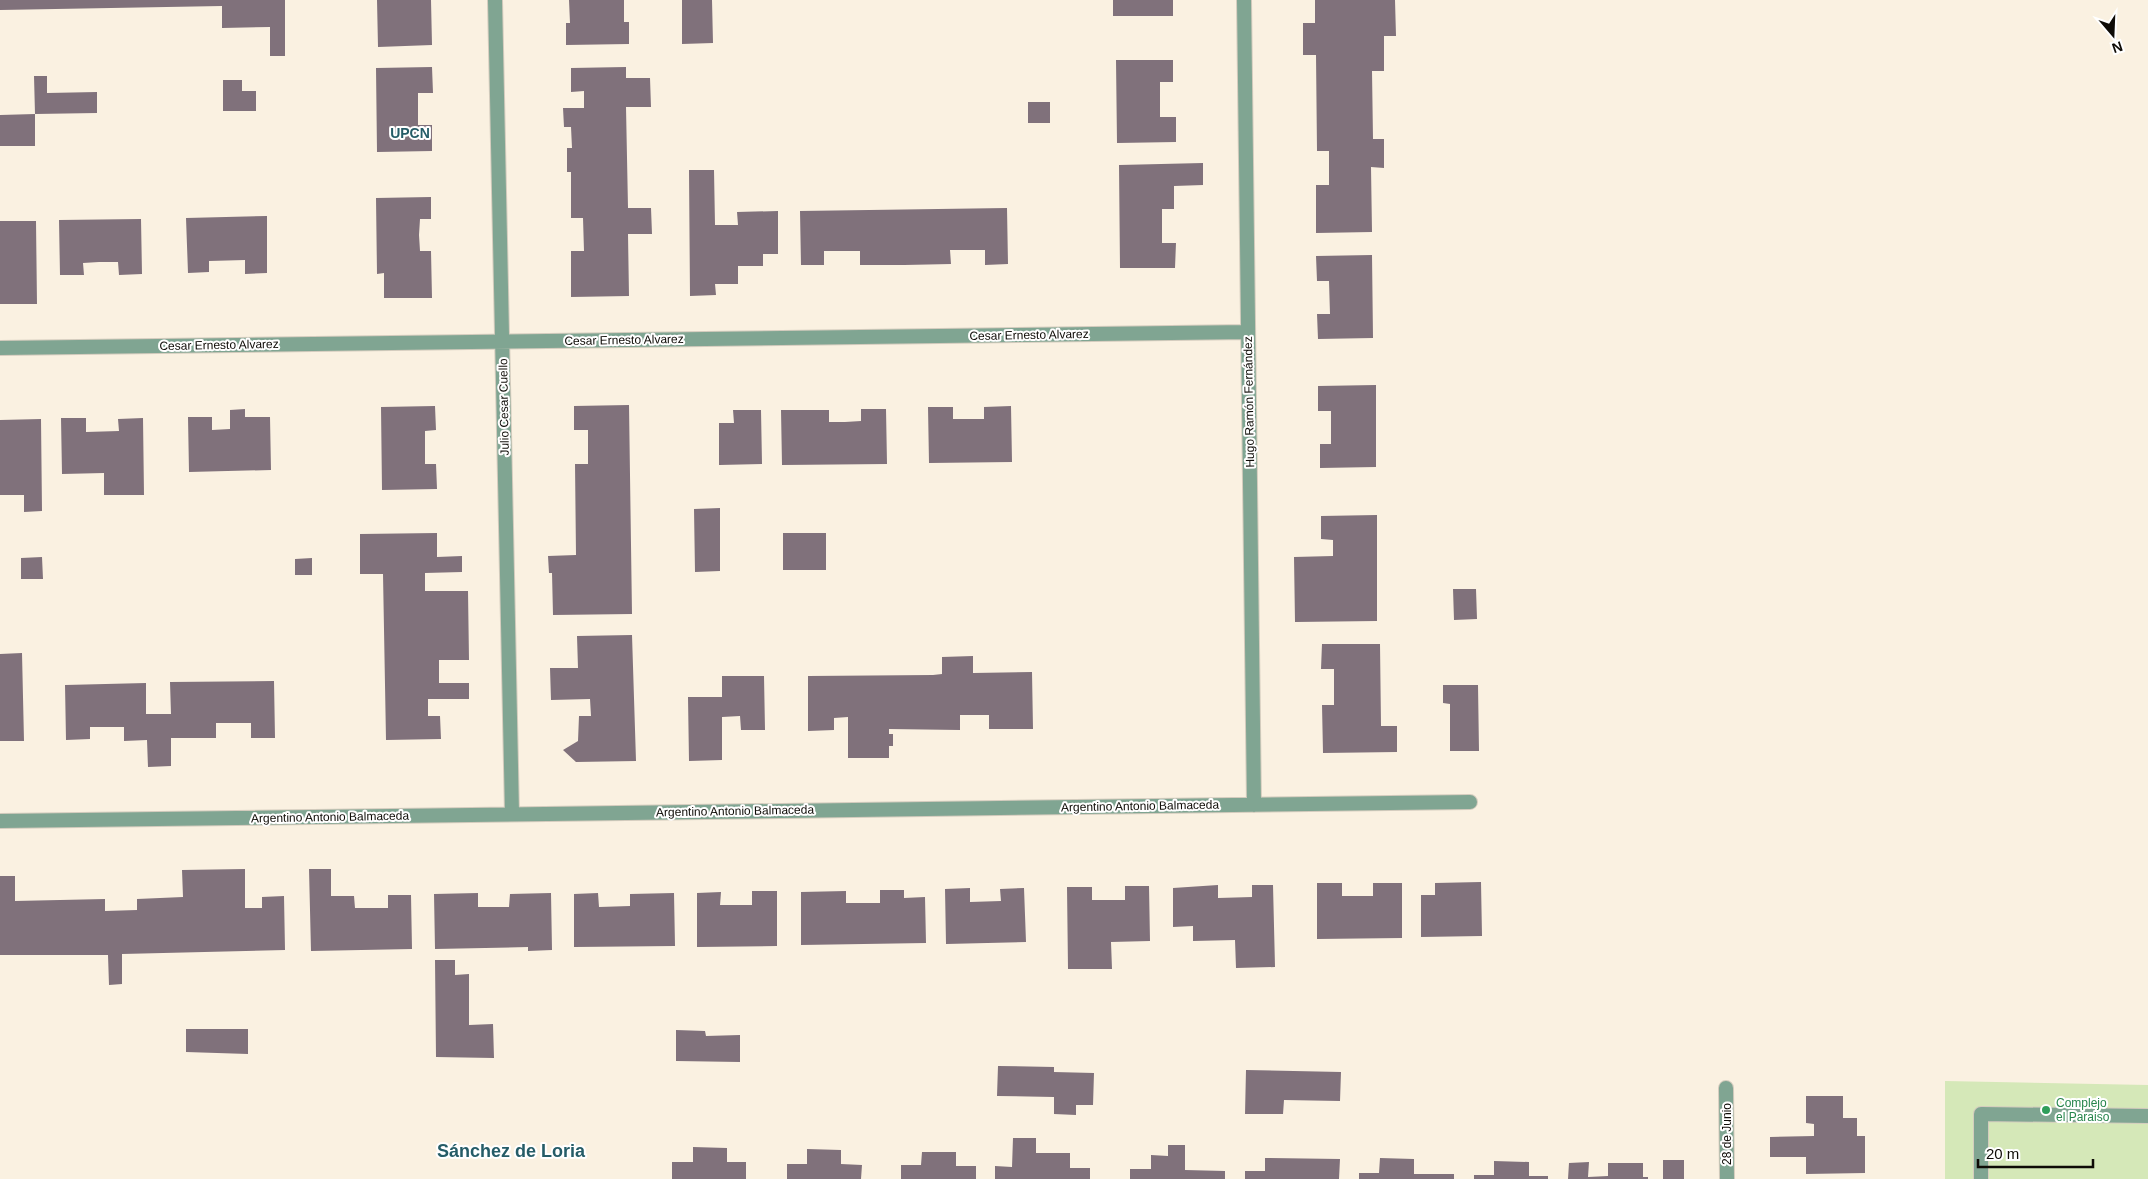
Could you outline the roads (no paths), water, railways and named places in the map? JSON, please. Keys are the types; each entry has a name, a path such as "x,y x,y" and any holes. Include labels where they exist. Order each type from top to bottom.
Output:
{"street":[{"name":"Julio Cesar Cuello","path":"495,0 512,814"},
{"name":"Hugo Ramón Fernández","path":"1244,0 1254,805"},
{"name":"Cesar Ernesto Alvarez","path":"0,348 1248,332"},
{"name":"Argentino Antonio Balmaceda","path":"0,821 1470,802"},
{"name":"28 de Junio","path":"1726,1088 1727,1179"},
{"path":"1981,1179 1981,1114 2148,1116"}],"place":[{"name":"Complejo el Paraiso","path":"2046,1110"}],"district":[{"name":"UPCN","path":"410,133"},
{"name":"Sánchez de Loria","path":"511,1151"}]}
